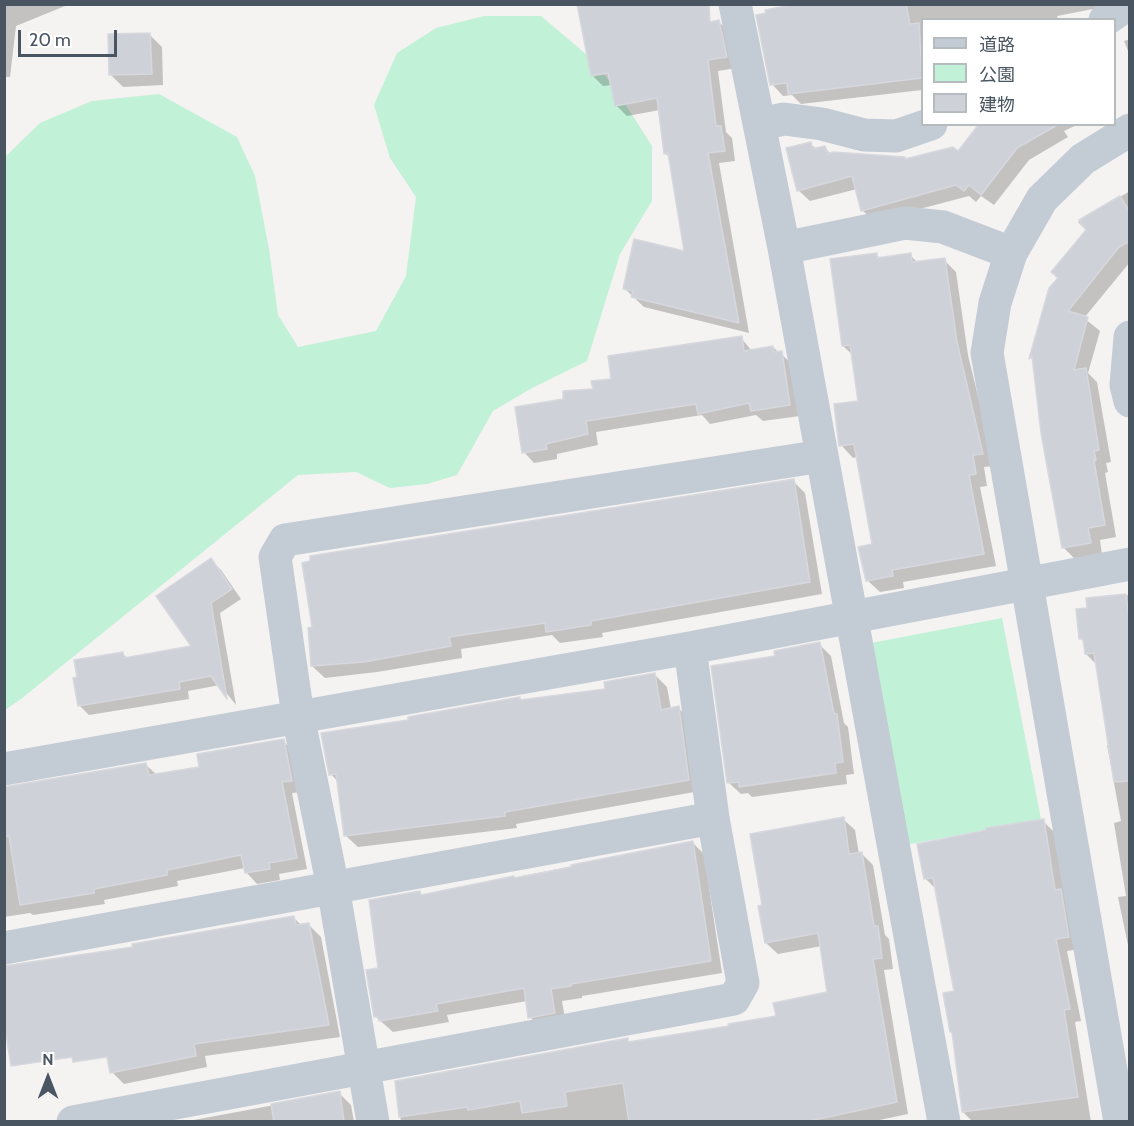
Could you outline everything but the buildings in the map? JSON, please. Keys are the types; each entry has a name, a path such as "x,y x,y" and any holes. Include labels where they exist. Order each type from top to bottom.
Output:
{"street":[{"path":"735,4 784,248 944,1122"},
{"path":"1108,18 1128,4"},
{"path":"760,124 784,119 822,124 864,135 896,136 925,126"},
{"path":"1122,1112 987,353 995,303 1011,253 1042,199 1083,159 1130,130"},
{"path":"784,248 905,224 943,227 1011,253"},
{"path":"1130,337 1126,385 1130,401"},
{"path":"373,1122 333,887 298,716 275,557 285,540 822,456"},
{"path":"4,769 690,648 852,615 1130,564"},
{"path":"73,1122 363,1066 734,999 743,983 713,818 690,648"},
{"path":"4,948 713,818"}],"green space":[{"path":"484,16 541,16 587,55 613,85 652,146 652,201 620,254 587,361 532,388 493,411 457,475 427,484 390,488 356,472 298,475 5,710 5,157 40,123 92,101 159,94 237,137 255,176 269,249 278,315 298,347 376,331 406,276 416,197 390,158 374,105 397,53 436,28"},
{"path":"1002,618 1041,819 906,845 866,644"}]}
